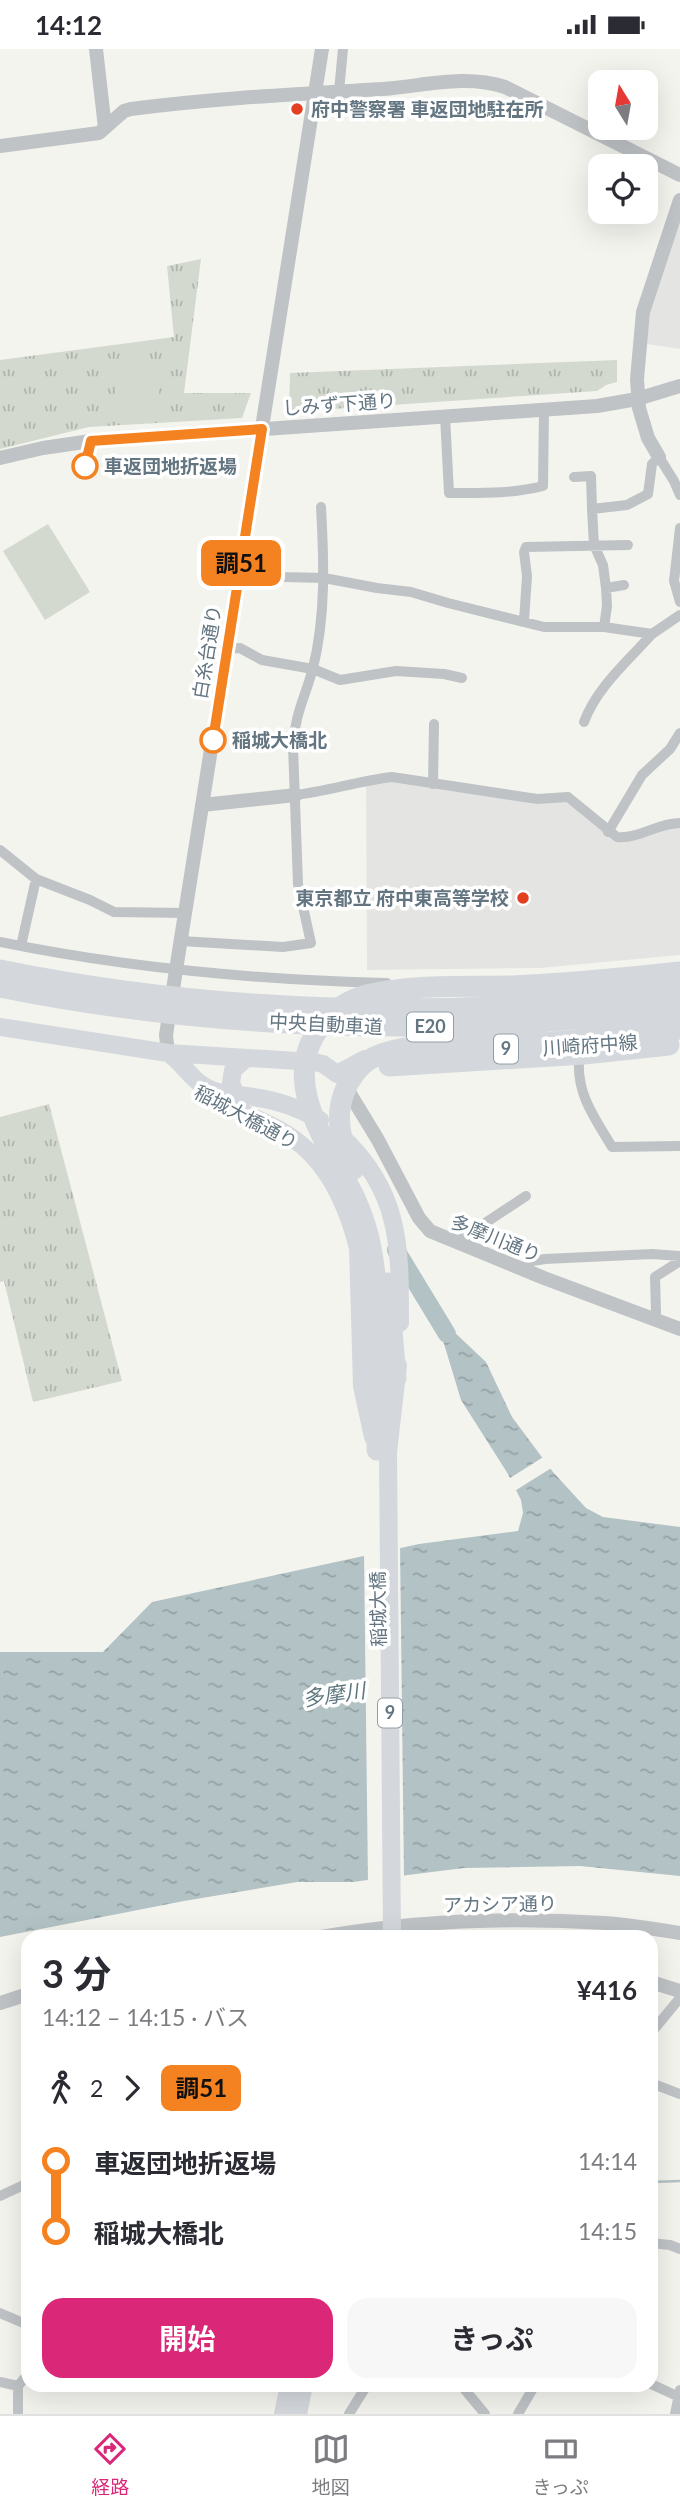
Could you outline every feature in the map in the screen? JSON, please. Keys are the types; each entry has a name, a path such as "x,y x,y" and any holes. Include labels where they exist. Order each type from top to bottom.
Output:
{"highway":[{"path":"0,970 106,989 158,1003"},
{"path":"382,1451 376,1294 371,1246 355,1198 319,1130 306,1098 304,1071 311,1042 329,1016 352,1000 366,995 402,990 540,985 680,970"},
{"path":"0,987 182,1006"},
{"name":"中央自動車道","path":"182,1006 433,1011 561,1004 680,992"},
{"name":"中央自動車道","path":"182,1006 343,1026 433,1027 562,1021 680,1009"},
{"path":"396,1378 393,1322 383,1242 368,1194 343,1145 338,1122 341,1100 352,1077 367,1061 411,1046 553,1042 680,1029"},
{"path":"388,1066 680,1044"}],"main road":[{"path":"0,1027 168,1053 314,1062 323,1064 337,1074"},
{"name":"川崎府中線","path":"337,1074 388,1066 431,1070 579,1061 680,1037"},
{"name":"川崎府中線","path":"337,1074 368,1058 412,1051 558,1048 680,1050"},
{"name":"稲城大橋通り","path":"168,1053 181,1062 204,1086 300,1109 328,1125 356,1151 381,1185 397,1229 400,1285 400,1357 382,1451"},
{"name":"稲城大橋通り","path":"168,1053 176,1073 194,1090 287,1135 321,1165 336,1187 353,1227 360,1273 363,1398 382,1451"},
{"path":"236,1095 231,1083 233,1070 246,1059"},
{"name":"稲城大橋","path":"382,1451 382,1930"},
{"name":"稲城大橋","path":"382,1451 392,1930"},
{"path":"274,2414 278,2392"},
{"path":"283,2414 288,2392"},
{"path":"290,2414 295,2392"},
{"path":"298,2414 302,2392"}],"street":[{"path":"96,49 105,128"},
{"name":"白糸台通り","path":"168,1053 166,1035 322,49"},
{"path":"339,91 343,49"},
{"path":"0,146 99,133 124,111 131,109 471,80 505,87 680,174"},
{"path":"680,200 643,312 637,399 648,438 680,495"},
{"name":"しみず下通り","path":"0,458 91,441 597,405 637,399 680,386"},
{"path":"445,416 449,493 492,493 543,486 544,410"},
{"path":"592,509 627,505 648,494 652,464 659,457"},
{"path":"574,477 591,476 594,545 603,565 606,588 604,627"},
{"path":"181,941 283,947 311,943 298,884 294,726 313,669 322,616 324,578 321,507"},
{"path":"680,529 674,581 680,602"},
{"path":"524,621 526,547 628,545"},
{"path":"241,562 282,577 324,578 411,592 544,627 604,627 652,634"},
{"path":"606,588 624,585"},
{"path":"584,722 598,694 652,634 680,615"},
{"path":"227,649 240,648 262,660 313,669 340,680 396,671 462,678"},
{"path":"433,724 433,784"},
{"path":"608,832 642,775 670,749 680,733"},
{"path":"202,805 327,791 345,784 392,777 537,799 568,797 617,837 626,838 667,823 680,823"},
{"path":"0,850 36,879 114,912 185,913"},
{"path":"21,946 36,879"},
{"path":"0,943 176,971 310,981 427,984 545,980 680,970"},
{"path":"579,1061 578,1081 590,1109 612,1147 680,1146"},
{"name":"多摩川通り","path":"337,1074 357,1104 422,1223 430,1231 680,1329"},
{"path":"455,1243 526,1196"},
{"path":"524,1270 532,1261 558,1258 652,1254 680,1259"},
{"path":"654,1319 655,1277 680,1259"},
{"name":"アカシア通り","path":"376,1930 468,1922 546,1921 606,1923 658,1930"},
{"name":"アカシア通り","path":"658,1930 680,1933"},
{"path":"658,1984 680,1991"},
{"path":"0,2003 21,1996"},
{"path":"658,2025 680,1998"},
{"path":"658,2086 680,2094"},
{"path":"0,2196 21,2186"},
{"path":"658,2244 680,2249"},
{"path":"0,2313 21,2322"},
{"path":"0,2382 18,2386"},
{"path":"18,2414 18,2386 21,2382"},
{"path":"658,2386 679,2393 675,2414"},
{"path":"349,2414 363,2392"},
{"path":"468,2392 485,2414"},
{"path":"518,2414 531,2392"}],"shaded area":[{"path":"680,221 680,349 647,344 650,311"},
{"name":"東京都立 府中東高等学校","path":"382,781 420,783 436,789 534,804 570,802 614,839 680,827 680,955 540,968 367,970 366,784"}],"green space":[{"path":"201,259 184,393 251,393 242,418 89,427 0,449 0,360 174,337 167,266"},
{"path":"156,359 161,411 118,416 112,364"},
{"path":"617,360 617,382 597,391 289,412 290,373"},
{"path":"48,524 90,592 45,620 3,551"},
{"path":"49,1104 122,1381 33,1402 4,1281 0,1282 0,1117"}],"water":[{"name":"多摩川","path":"435,1314 486,1362 512,1417 553,1472 586,1508 603,1517 680,1527 680,1876 580,1866 464,1868 352,1882 297,1882 36,1930 21,1930 21,1933 0,1937 0,1652 103,1652 152,1602 419,1544 518,1531 523,1513 521,1500 508,1474 461,1400"}],"pier":[{"path":"545,1456 553,1467 513,1492 507,1480"},
{"path":"400,1545 404,1879 368,1884 364,1553"}],"waterway":[{"path":"396,1250 447,1334"},
{"path":"658,2182 680,2181"}],"bus line":[{"name":"調51","path":"85,466 91,441 262,429 213,740"}],"place":[{"name":"府中警察署 車返団地駐在所","path":"297,109"},
{"name":"車返団地折返場","path":"85,466"},
{"name":"稲城大橋北","path":"213,740"},
{"name":"東京都立 府中東高等学校","path":"523,898"}]}
